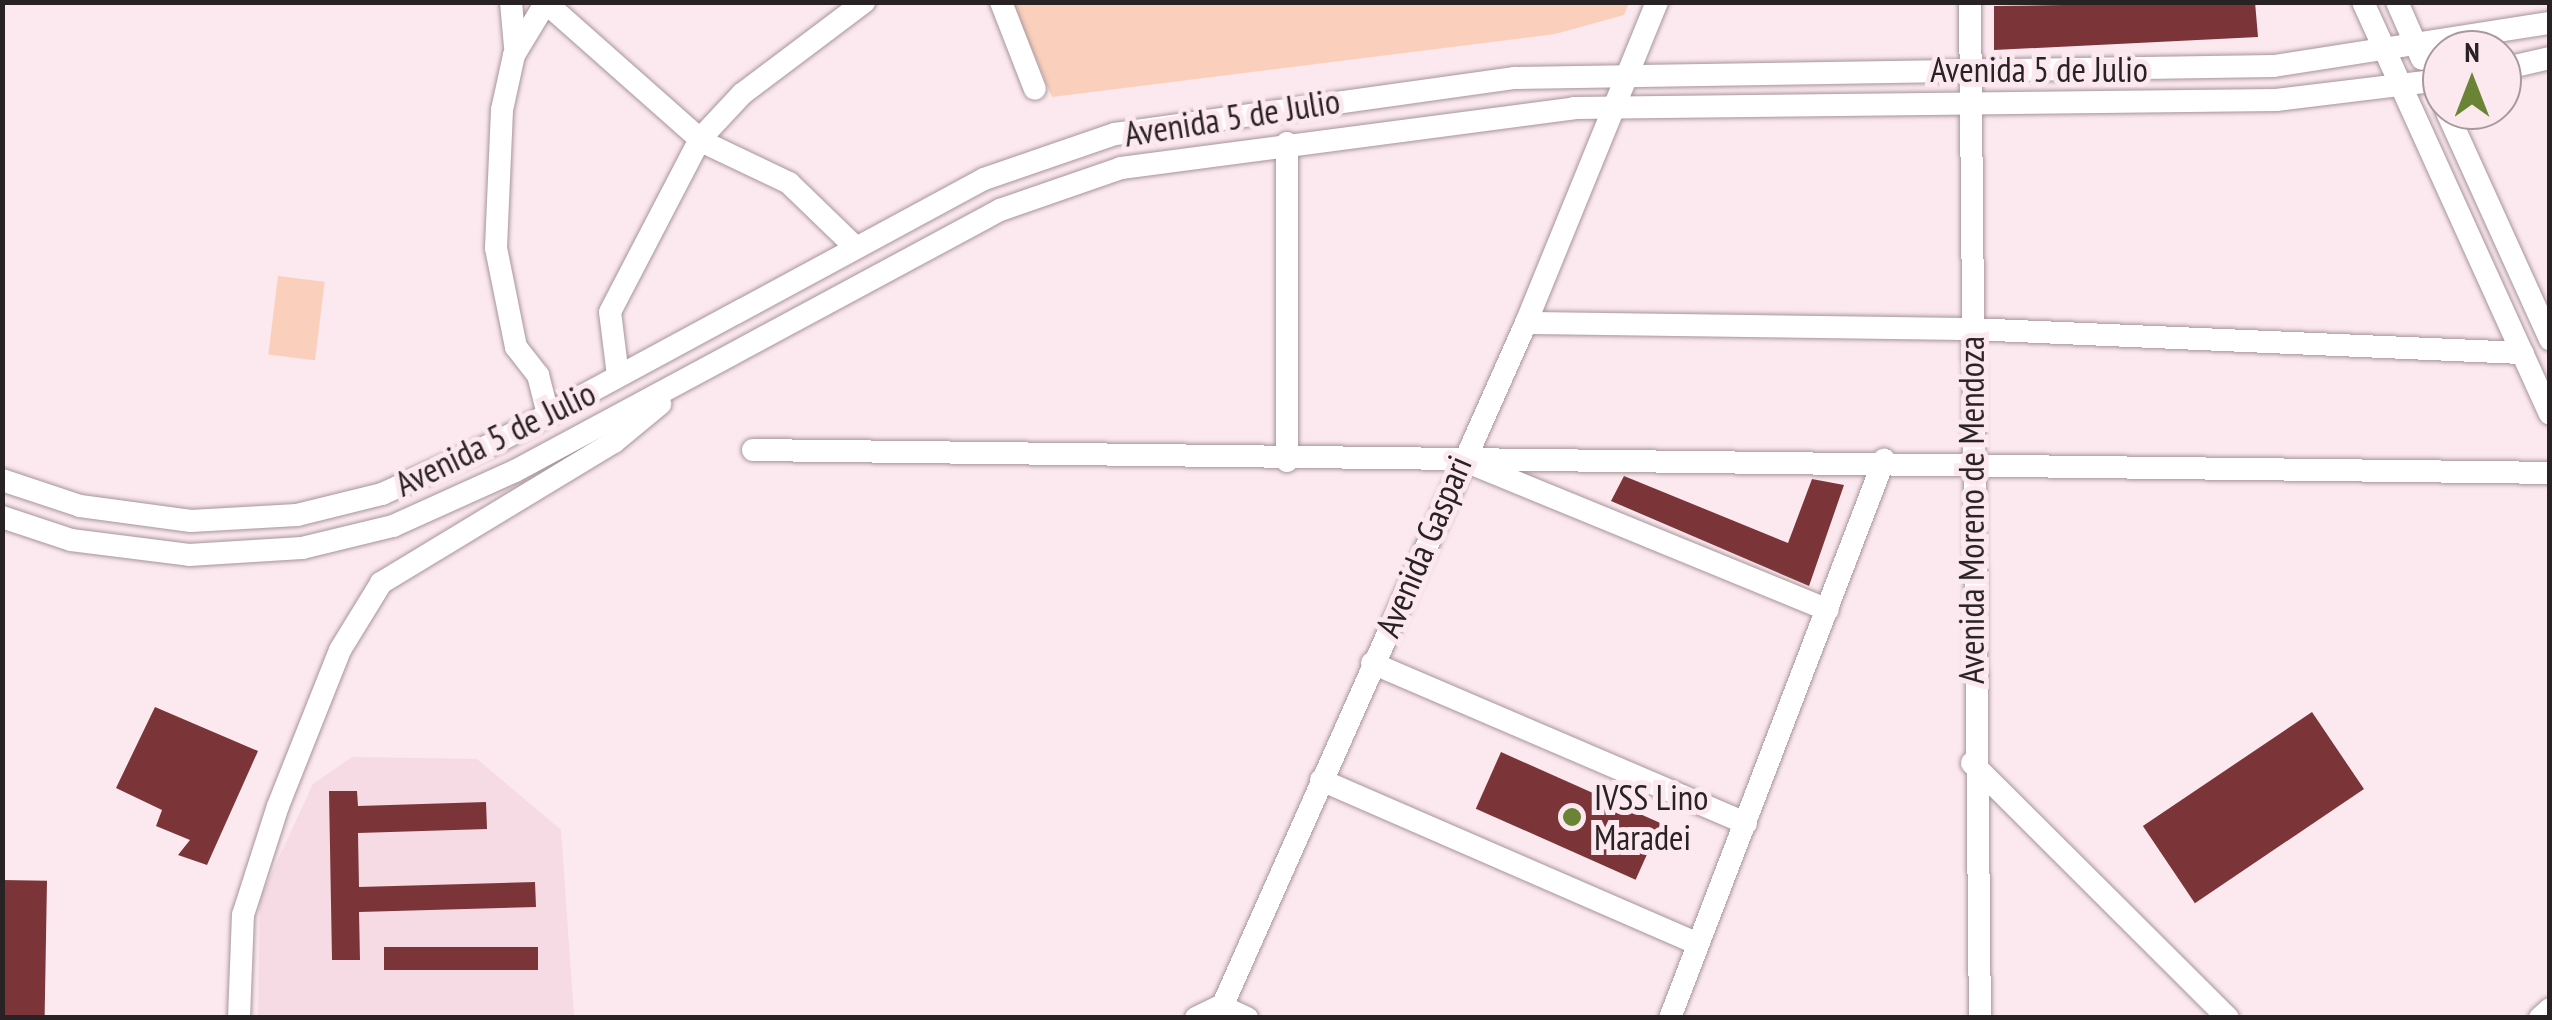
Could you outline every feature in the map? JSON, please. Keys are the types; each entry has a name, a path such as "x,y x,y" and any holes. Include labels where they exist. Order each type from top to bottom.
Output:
{"street":[{"path":"511,2 514,55 496,248 516,347 538,375 548,414"},
{"path":"618,376 610,312 700,140 742,94 864,2"},
{"path":"1001,2 1035,89"},
{"name":"Avenida Gaspari","path":"1219,1012 1460,459 1526,323 1657,2"},
{"name":"Avenida Moreno de Mendoza","path":"1970,2 1972,763 1980,1018"},
{"path":"2362,2 2550,414"},
{"path":"2397,2 2422,56"},
{"path":"514,55 546,3 700,140 789,183 856,248"},
{"name":"Avenida 5 de Julio","path":"2,480 132,516 271,518 416,482 984,179 1089,140 1468,83 1626,73 2274,66 2386,54 2550,23"},
{"path":"2522,64 2550,58"},
{"name":"Avenida 5 de Julio","path":"2,516 158,553 332,543 457,500 1046,190 1122,168 1287,143 1614,108 2276,100 2400,86 2422,87"},
{"path":"2455,130 2550,339"},
{"path":"1287,143 1287,461"},
{"path":"1526,323 1970,329 2522,353"},
{"path":"238,1018 242,915 278,806 340,650 381,583 614,442 698,372"},
{"path":"753,450 1287,461 1970,460 2550,473"},
{"path":"1460,459 1828,610"},
{"path":"1670,1018 1884,460"},
{"path":"1372,663 1746,823"},
{"path":"1972,763 2228,1018"},
{"path":"1321,780 1698,944"},
{"path":"2540,1018 2550,1010"},
{"path":"1196,1018 1219,1012 1247,1018"}],"shaded area":[{"path":"1013,3 1629,3 1624,15 1555,34 1052,97"},
{"path":"278,276 325,282 315,360 268,354"},
{"path":"352,757 477,759 561,830 574,1017 258,1018 260,898 313,784"}],"building":[{"path":"2255,2 2258,37 1994,50 1994,6"},
{"path":"1624,476 1788,543 1812,479 1844,485 1809,586 1611,501"},
{"path":"155,707 258,751 207,865 178,855 190,840 156,826 162,810 116,788"},
{"path":"2312,712 2364,789 2195,903 2143,826"},
{"path":"1501,752 1661,823 1636,880 1476,809"},
{"path":"329,791 357,791 358,806 486,802 487,829 358,833 359,887 535,882 536,907 359,912 360,960 332,960"},
{"path":"2,880 47,881 45,1018 2,1018"},
{"path":"384,947 538,947 538,970 384,970"}],"place":[{"name":"IVSS Lino Maradei","path":"1572,817"}]}
